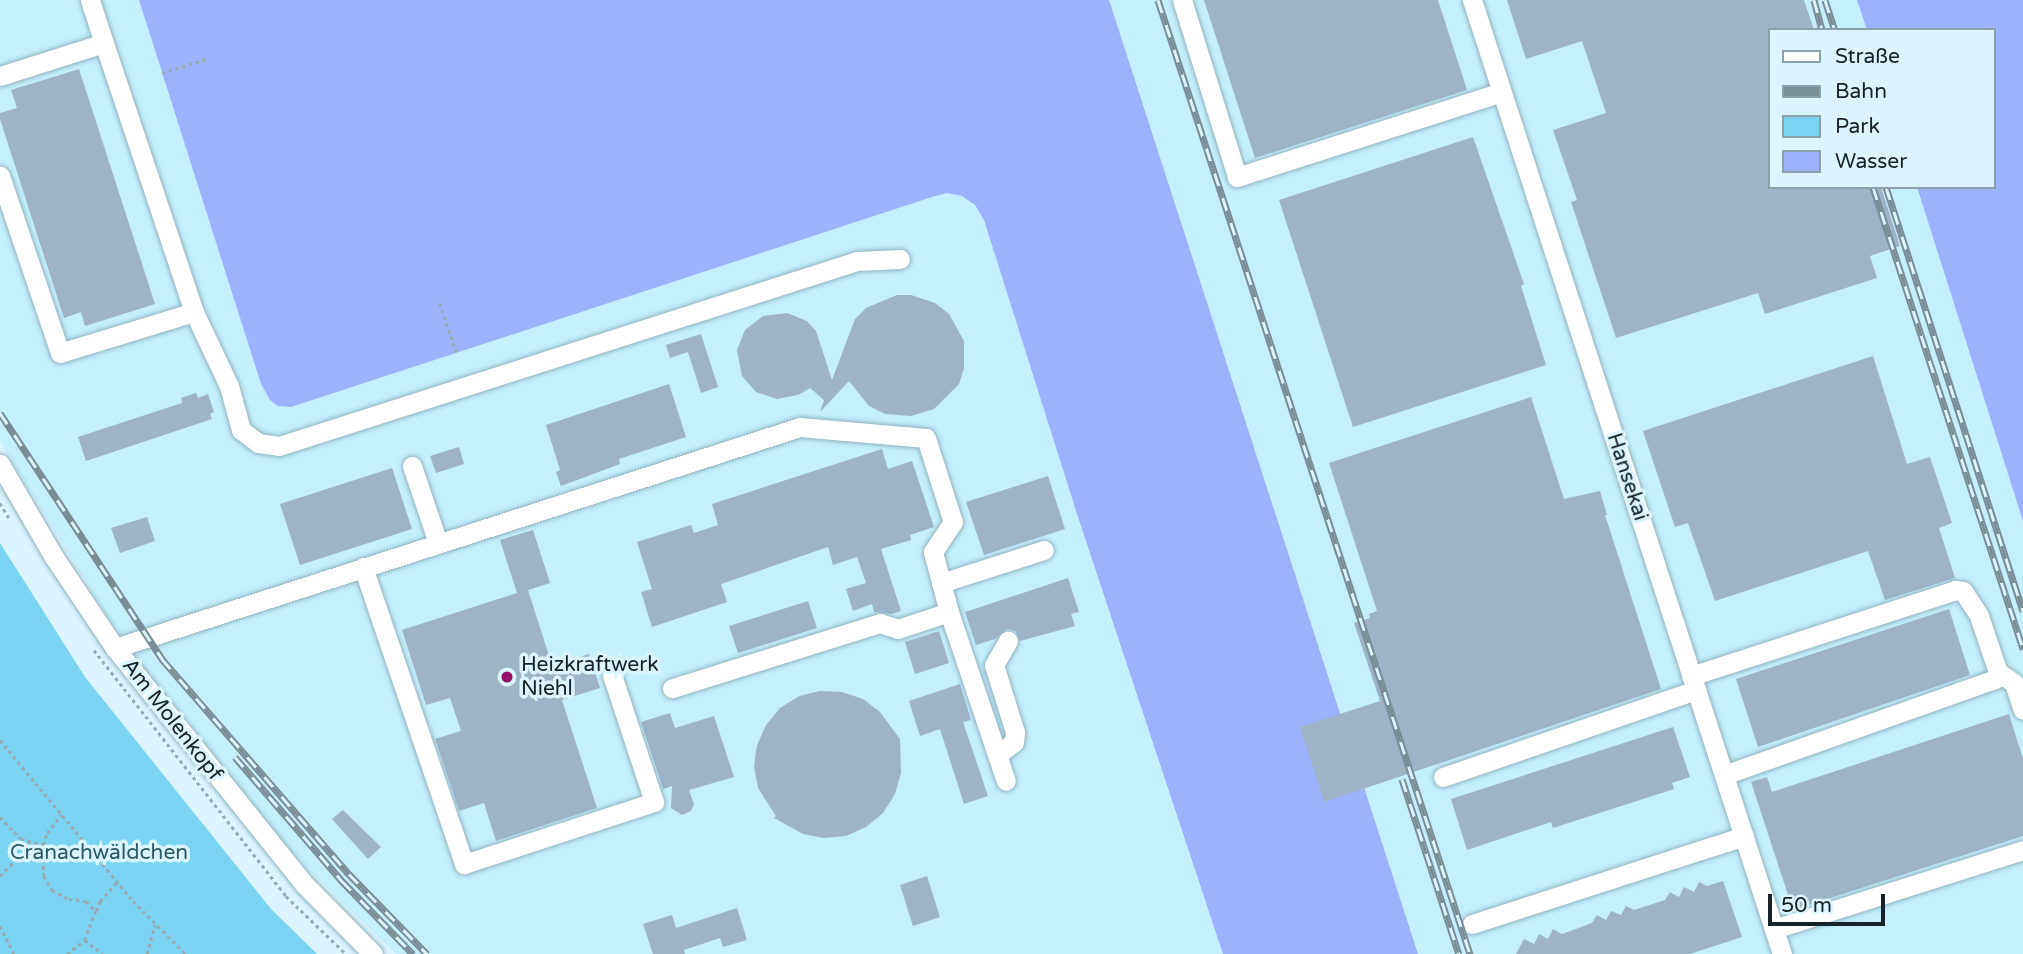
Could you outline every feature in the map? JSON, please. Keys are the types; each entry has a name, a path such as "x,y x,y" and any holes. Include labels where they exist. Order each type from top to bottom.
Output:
{"street":[{"path":"90,0 194,312 229,386 241,430 258,443 279,446 857,261 901,259"},
{"path":"1182,0 1237,177 1502,92"},
{"name":"Hansekai","path":"1472,0 1782,954"},
{"path":"0,76 104,43"},
{"path":"0,176 60,353 194,312"},
{"path":"116,648 800,427 926,438 953,522 933,552 949,612 1006,781"},
{"name":"Am Molenkopf","path":"0,464 54,558 116,648 304,884 373,954"},
{"path":"412,466 438,543"},
{"path":"941,583 1044,550"},
{"path":"363,567 464,864 654,802 612,675"},
{"path":"1443,777 1694,683 1955,590 1963,592 1979,616 1998,672 2014,683 2023,710"},
{"path":"672,688 880,623 898,629 949,612"},
{"path":"997,755 1014,742 1015,732 994,665 1007,641"},
{"path":"1724,775 1995,679 1998,672"},
{"path":"1472,924 1744,836"},
{"path":"1774,954 1774,929 2023,850"}],"path":[{"path":"162,74 209,58"},
{"path":"440,303 456,351"},
{"path":"0,740 155,925 186,954"},
{"path":"61,815 47,833 43,845 44,876 52,890 69,899 86,901 96,911"},
{"path":"0,817 21,839 43,845"},
{"path":"0,876 22,853 43,845"},
{"path":"67,954 85,940 96,911 118,881"},
{"path":"146,954 155,925"},
{"path":"0,926 14,954"},
{"path":"85,940 102,954"}],"shaded area":[{"path":"0,0 139,0 261,384 270,400 278,406 291,407 932,197 947,193 962,196 975,205 984,220 1077,514 1223,954 396,954 291,853 146,672 115,629 0,441"},
{"path":"1109,0 1857,0 1866,28 1768,28 1768,189 1918,189 2023,521 2023,954 1418,954"}],"green space":[{"name":"Cranachwäldchen","path":"0,543 85,677 271,909 317,954 0,954"}],"water":[{"path":"139,0 1109,0 1418,954 1223,954 1077,514 984,220 975,205 962,196 947,193 932,197 291,407 278,406 270,400 261,384"},
{"path":"1857,0 2023,0 2023,521 1918,189 1995,189 1995,28 1866,28"}],"building":[{"path":"1204,0 1438,0 1467,90 1255,158"},
{"path":"1507,0 1804,0 1813,28 1768,28 1768,189 1882,189 1900,246 1870,256 1877,278 1765,314 1758,293 1616,338 1571,202 1577,200 1553,130 1606,113 1582,41 1526,59"},
{"path":"79,69 155,304 85,326 81,312 64,318 0,119 0,113 17,108 11,90"},
{"path":"1473,137 1524,284 1521,286 1546,365 1353,427 1279,200"},
{"path":"897,295 911,295 935,303 949,314 964,341 964,368 959,384 934,409 911,416 885,414 869,406 849,381 820,412 824,400 810,388 798,395 777,399 756,392 742,376 737,350 745,330 763,316 787,313 807,321 816,331 832,380 855,319 866,308"},
{"path":"701,334 718,387 701,393 688,352 670,358 666,345"},
{"path":"1873,356 1907,464 1930,457 1952,523 1939,528 1955,578 1885,600 1868,551 1715,601 1688,523 1675,527 1643,431"},
{"path":"669,384 686,437 619,459 620,464 561,486 556,472 560,470 546,425"},
{"path":"196,393 198,398 208,394 214,412 210,414 212,419 86,461 78,437 182,403 181,398"},
{"path":"1531,397 1564,499 1600,491 1605,515 1661,689 1324,802 1300,727 1380,701 1354,623 1370,618 1369,614 1377,611 1329,463"},
{"path":"459,447 464,464 436,473 430,456"},
{"path":"882,449 888,469 912,461 934,527 910,535 911,540 881,549 901,611 892,614 874,612 872,604 853,611 846,589 866,583 857,557 833,565 828,547 721,584 727,602 652,627 641,592 652,589 637,542 691,525 694,533 718,525 712,504"},
{"path":"392,468 412,529 300,565 280,504"},
{"path":"1048,476 1065,529 984,555 966,502"},
{"path":"147,517 155,541 120,553 111,528"},
{"name":"Heizkraftwerk Niehl","path":"533,530 550,583 528,590 552,665 589,654 600,688 562,700 597,808 496,841 484,803 459,811 435,739 461,731 450,698 426,705 402,630 517,593 500,540"},
{"path":"1068,578 1079,612 1071,614 1075,626 1020,641 1015,631 1007,629 995,639 976,645 965,612"},
{"path":"808,601 817,628 738,653 729,626"},
{"path":"1949,609 1970,675 1758,747 1736,679"},
{"path":"939,631 949,663 915,674 905,642"},
{"path":"960,684 971,720 963,722 988,796 964,804 940,729 920,736 909,701"},
{"path":"820,691 842,692 863,699 880,712 900,739 901,773 895,794 883,813 866,827 846,836 824,838 803,834 774,818 776,816 758,788 754,766 757,745 766,725 780,708 799,696"},
{"path":"670,713 675,728 714,716 734,777 689,790 694,804 691,811 682,815 671,808 672,786 663,789 641,722"},
{"path":"2009,714 2023,759 2023,836 1793,910 1751,782 1767,777 1772,792"},
{"path":"1673,727 1690,777 1672,783 1674,789 1553,828 1551,822 1467,850 1451,799"},
{"path":"343,810 381,847 368,859 332,819"},
{"path":"927,876 940,917 913,926 900,885"},
{"path":"1723,881 1742,937 1690,954 1516,954 1524,939 1534,944 1539,934 1548,939 1553,929 1562,934 1592,923 1597,915 1606,920 1611,911 1621,915 1626,906 1634,910 1665,900 1670,892 1679,897 1684,887 1694,892 1699,882 1707,886"},
{"path":"737,908 747,940 723,947 720,938 684,950 685,954 653,954 643,924 672,915 676,928"}],"railway":[{"path":"1158,0 1470,954"},
{"path":"1814,0 1821,28"},
{"path":"1825,0 1834,28"},
{"path":"1874,189 2023,649"},
{"path":"1887,189 2023,611"},
{"path":"0,413 162,659 349,874 427,954"},
{"path":"235,757 342,881 413,954"},
{"path":"1402,779 1459,954"}],"place":[{"name":"Heizkraftwerk Niehl","path":"507,677"}]}
